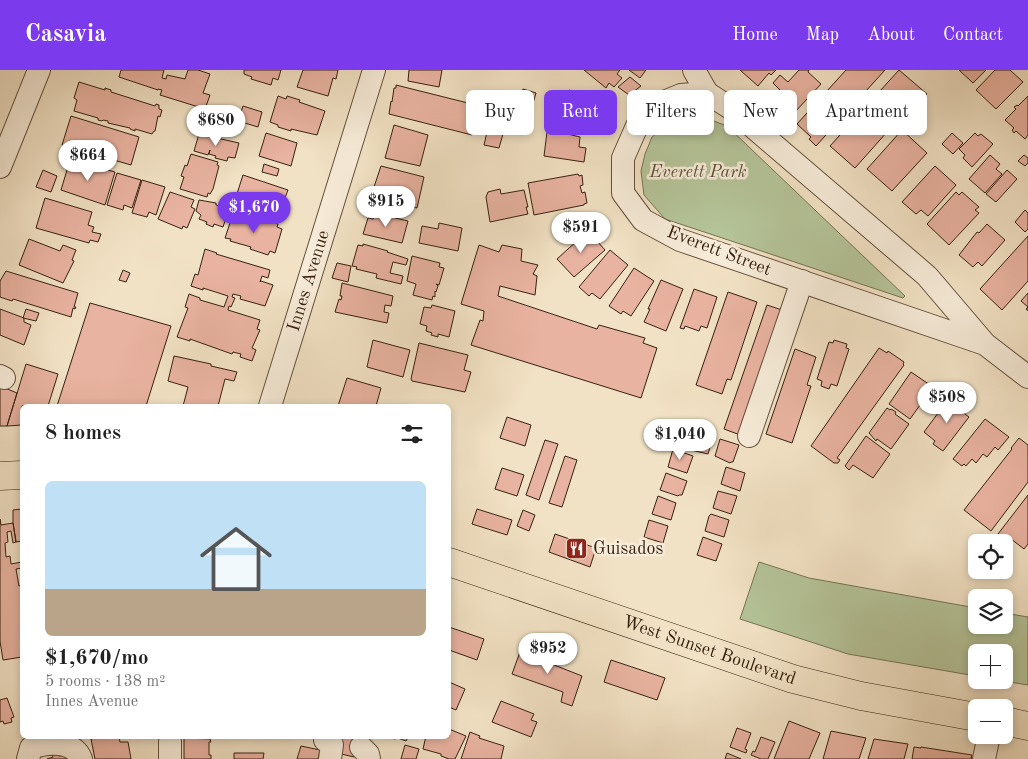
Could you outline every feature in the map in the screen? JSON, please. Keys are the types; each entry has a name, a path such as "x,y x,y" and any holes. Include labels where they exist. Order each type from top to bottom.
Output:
{"main road":[{"path":"0,476 20,475"},
{"name":"West Sunset Boulevard","path":"451,563 793,679 861,696 968,716"},
{"path":"1013,723 1028,726"}],"street":[{"path":"0,167 39,70"},
{"name":"Innes Avenue","path":"271,404 374,70"},
{"path":"694,70 705,90"},
{"name":"Everett Street","path":"714,97 732,109 927,276 985,344 1028,378"},
{"name":"Everett Street","path":"633,135 622,158 623,193 643,220 680,240 985,344"},
{"path":"750,436 802,282"},
{"path":"28,759 31,748 45,743 70,746 76,750 81,759"},
{"path":"984,759 987,744"}],"green space":[{"name":"Everett Park","path":"714,121 724,125 724,135 736,135 905,296 903,298 665,219 644,195 641,171 652,137 654,135 714,135"},
{"path":"759,562 809,578 968,607 968,634 1013,634 1013,614 1028,617 1028,685 1013,683 1013,644 968,644 968,675 848,654 740,619"}],"building":[{"path":"121,70 164,70 162,78 166,79 167,75 185,79 188,70 198,70 210,74 203,93 210,95 205,109 160,95 162,90 119,77"},
{"path":"244,70 281,70 278,80 273,78 271,85 251,79 252,77 244,74"},
{"path":"303,70 338,70 336,79 333,78 328,96 297,87"},
{"path":"409,70 442,70 439,87 408,81"},
{"path":"584,70 620,70 617,74 622,78 614,87 609,83 606,88"},
{"path":"629,70 646,70 640,78"},
{"path":"740,70 776,70 771,75 769,73 758,86"},
{"path":"799,70 809,70 808,72 821,84 815,90 807,90 807,99 797,110 797,90 780,90 773,83 780,75 788,82"},
{"path":"846,70 885,70 867,90 828,90"},
{"path":"899,70 922,90 881,90"},
{"path":"959,70 986,70 973,83"},
{"path":"995,70 1010,70 1023,82 996,109 976,90"},
{"path":"630,77 641,86 636,90 627,90 627,94 618,87"},
{"path":"79,82 105,90 105,88 111,90 111,92 155,106 156,104 159,105 159,109 162,110 160,117 158,116 155,131 152,134 135,129 135,131 74,111 77,100 74,98"},
{"path":"396,85 466,102 466,133 389,114 394,88 396,88"},
{"path":"278,96 286,99 287,96 300,100 299,102 325,111 317,135 291,129 291,131 270,122"},
{"path":"1028,96 1028,135 1025,139 1016,131 1014,133 1012,130 1014,128 1005,120 1016,109 1014,107 1018,106"},
{"path":"243,106 262,112 258,127 238,121"},
{"path":"807,113 807,133 797,124"},
{"path":"71,116 139,137 131,165 62,145"},
{"path":"394,125 428,135 420,166 385,158"},
{"path":"266,133 297,143 291,166 259,156"},
{"path":"952,133 963,143 953,154 942,144"},
{"path":"975,133 978,136 981,134 993,144 972,167 963,158 965,155 959,149"},
{"path":"199,134 239,143 235,158 228,157 227,161 215,158 216,156 209,154 210,150 208,155 194,151"},
{"path":"486,135 503,135 499,148 484,145"},
{"path":"547,135 580,137 579,147 586,148 584,162 544,156"},
{"path":"809,135 826,135 816,146 809,139 811,137"},
{"path":"840,135 884,135 855,168 830,146"},
{"path":"898,135 907,135 927,153 892,191 867,169"},
{"path":"191,154 218,162 217,165 219,166 213,189 210,194 208,193 207,197 180,189 184,177 181,176"},
{"path":"990,155 1000,164 996,169 1002,174 985,193 969,179"},
{"path":"1024,155 1028,158 1028,163 1025,166 1018,161"},
{"path":"70,160 115,172 105,205 61,190"},
{"path":"264,164 279,169 277,176 262,172"},
{"path":"381,166 424,177 417,208 374,199 376,187 374,187"},
{"path":"935,166 956,185 928,216 921,210 916,214 902,202"},
{"path":"43,170 57,176 51,192 36,187"},
{"path":"1007,170 1017,179 996,202 986,194"},
{"path":"117,173 141,180 132,208 124,205 123,210 107,205"},
{"path":"578,174 579,176 582,175 583,185 580,186 582,193 585,192 587,203 534,215 528,183"},
{"path":"243,175 288,190 280,211 274,213 235,200"},
{"path":"142,180 165,187 156,215 149,212 147,217 132,213"},
{"path":"500,189 501,194 524,190 528,214 490,222 486,197 488,192"},
{"path":"170,192 194,200 191,207 195,209 187,228 183,226 182,229 158,219"},
{"path":"956,192 959,195 962,192 979,207 975,210 979,213 949,245 927,224"},
{"path":"45,198 92,212 88,225 94,227 92,232 101,234 98,242 90,240 89,243 36,228"},
{"path":"199,200 216,203 216,205 229,209 223,227 214,224 213,227 199,219 201,215 196,211"},
{"path":"1025,210 1028,213 1028,229 1025,232 1015,222"},
{"path":"375,213 408,221 402,243 363,234 368,218 373,219"},
{"path":"233,214 259,220 260,218 278,224 277,227 282,229 275,253 270,251 268,255 225,238"},
{"path":"439,223 462,228 458,251 419,243 422,226 438,229"},
{"path":"987,224 1005,240 982,266 978,262 973,267 959,255 977,232 979,233"},
{"path":"588,231 605,250 574,277 557,259"},
{"path":"1028,236 1028,281 1002,310 980,289"},
{"path":"29,239 60,251 63,245 76,250 72,260 74,261 63,283 19,265"},
{"path":"363,244 408,259 406,265 393,262 390,273 403,276 401,284 376,278 377,274 356,269 357,267 352,266 358,245 363,246"},
{"path":"479,245 499,252 502,245 522,249 521,261 538,265 533,274 537,276 535,295 500,286 498,296 597,329 599,325 645,338 643,343 657,348 641,398 471,345 480,320 483,321 484,311 461,304"},
{"path":"205,249 270,270 268,278 262,276 260,282 273,285 265,306 240,299 241,296 233,294 232,297 235,298 228,310 260,320 257,329 260,330 252,348 256,350 252,361 240,357 241,354 233,352 232,354 190,339 190,341 177,337 188,308 185,307 189,294 200,298 200,300 224,307 228,296 191,286 195,274 198,275"},
{"path":"610,250 628,265 600,299 592,293 589,296 579,287"},
{"path":"412,256 440,263 439,267 444,268 439,285 436,284 438,286 435,291 435,297 433,296 432,300 413,295 416,284 407,281"},
{"path":"337,263 351,266 348,282 332,278"},
{"path":"634,268 654,281 631,316 623,311 621,314 609,306"},
{"path":"123,270 130,273 126,282 119,280"},
{"path":"6,271 78,293 74,307 76,307 75,309 73,308 71,317 13,299 12,301 0,297 0,281"},
{"path":"661,280 683,289 666,331 644,322"},
{"path":"342,283 393,296 391,306 385,305 384,312 389,313 387,323 335,312 339,299 341,300 342,296 340,296"},
{"path":"694,289 717,297 707,328 701,326 699,331 685,326 684,329 680,328"},
{"path":"728,292 757,302 731,380 727,379 722,394 696,385"},
{"path":"1028,293 1028,307 1021,301"},
{"path":"90,303 171,326 147,404 58,404"},
{"path":"432,305 455,311 449,337 438,334 438,337 431,335 432,333 426,331 427,326 420,324 424,307 431,308"},
{"path":"767,305 785,311 743,436 724,429"},
{"path":"0,309 24,318 24,322 31,325 24,345 0,335"},
{"path":"26,309 39,313 36,321 23,318"},
{"path":"373,340 410,350 403,377 367,367"},
{"path":"834,340 847,344 846,348 849,349 837,386 831,384 829,389 821,386 822,381 817,379 829,342 833,343"},
{"path":"419,343 468,355 464,370 471,372 465,392 412,381"},
{"path":"879,348 887,353 888,351 904,362 904,365 837,458 840,460 838,463 834,463 811,446"},
{"path":"795,349 816,357 807,385 811,386 792,443 766,434"},
{"path":"174,356 237,372 234,381 225,379 219,404 184,404 188,387 168,381"},
{"path":"26,364 58,374 49,404 20,404 20,425 7,426"},
{"path":"911,372 933,387 910,419 889,404"},
{"path":"347,378 381,388 377,404 339,404"},
{"path":"0,386 17,393 7,426 0,426"},
{"path":"950,397 964,407 961,411 969,417 943,451 933,444 935,441 924,432"},
{"path":"887,408 896,412 895,414 909,424 891,449 877,439 876,441 869,433"},
{"path":"507,417 531,425 525,446 500,438"},
{"path":"985,419 1009,437 998,450 995,447 987,457 983,454 976,463 972,459 966,466 964,464 962,466 953,459"},
{"path":"694,430 713,437 708,454 691,450 689,447"},
{"path":"866,436 890,454 873,478 853,465 849,470 845,466"},
{"path":"1019,438 1028,445 1028,482 991,531 964,510"},
{"path":"720,439 739,445 733,462 730,463 715,456"},
{"path":"545,440 558,444 539,500 526,495"},
{"path":"673,449 693,456 687,473 668,467"},
{"path":"565,456 577,460 562,507 549,503"},
{"path":"726,467 745,473 740,491 721,484"},
{"path":"502,468 524,475 517,496 495,489"},
{"path":"666,473 687,481 682,495 678,496 660,490"},
{"path":"718,491 737,496 731,514 713,508"},
{"path":"1028,495 1028,544 1024,549 1013,541 1013,534 998,534"},
{"path":"658,496 676,503 671,520 652,514"},
{"path":"20,509 20,541 16,542 13,523 13,510"},
{"path":"477,509 512,520 507,535 472,524"},
{"path":"523,510 535,515 529,531 517,526"},
{"path":"711,514 729,520 724,537 705,531"},
{"path":"0,519 1,525 13,523 16,542 13,543 11,531 7,532 8,542 5,543 6,557 10,556 11,564 20,562 20,568 16,569 20,586 20,657 3,660 0,641"},
{"path":"649,520 668,526 663,543 644,537"},
{"path":"555,534 596,548 590,567 549,552"},
{"path":"703,537 722,544 716,561 697,555"},
{"path":"451,628 484,639 477,660 451,651"},
{"path":"535,650 546,654 544,661 582,676 572,706 561,702 563,692 512,674 520,652 533,657"},
{"path":"611,660 665,678 657,700 604,682"},
{"path":"451,683 465,689 456,710 451,708"},
{"path":"7,698 14,717 11,718 12,722 4,724 3,721 0,722 0,700"},
{"path":"501,701 534,714 531,720 537,722 531,737 492,722"},
{"path":"789,721 820,733 809,759 774,759"},
{"path":"737,728 751,733 745,749 747,750 746,753 730,747"},
{"path":"451,730 466,736 455,759 449,759 441,756 441,754 423,749 425,739 451,739"},
{"path":"831,731 866,738 859,759 823,759"},
{"path":"470,732 480,736 479,738 504,746 501,759 461,759"},
{"path":"761,737 775,742 768,759 761,759 751,755 753,751 755,752"},
{"path":"91,739 120,739 120,742 128,742 131,759 95,759"},
{"path":"184,739 210,739 209,755 211,755 211,759 184,759"},
{"path":"340,739 358,739 354,757 337,753"},
{"path":"874,739 908,744 904,759 868,759"},
{"path":"405,745 419,749 416,759 401,759"},
{"path":"301,746 320,750 318,759 297,759"},
{"path":"914,747 972,755 971,758 977,759 912,759"},
{"path":"72,752 74,759 47,759 53,757 52,755 58,754 59,756"},
{"path":"234,753 264,753 263,759 234,759"},
{"path":"727,753 741,759 725,759"}],"place":[{"name":"Guisados","path":"577,549"}]}
